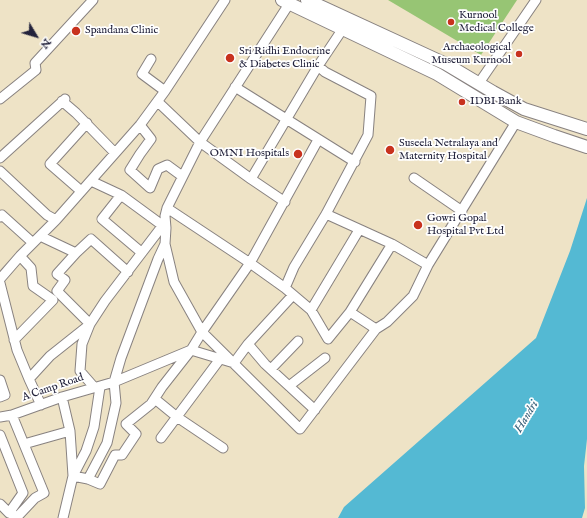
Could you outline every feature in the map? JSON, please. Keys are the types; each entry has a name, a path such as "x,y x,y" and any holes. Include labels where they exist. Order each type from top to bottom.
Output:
{"main road":[{"path":"308,0 446,64 524,109 587,129"},
{"path":"287,1 342,30 437,74 516,122 587,147"},
{"path":"486,105 493,92"}],"street":[{"path":"0,99 36,70 35,63 93,0"},
{"path":"0,279 82,191 158,102 225,0"},
{"path":"479,84 536,0"},
{"path":"287,1 200,142 167,208 164,226 165,244 174,282 202,332 300,429 376,328 387,322 413,296 428,265 516,122"},
{"path":"251,179 318,66 342,30"},
{"path":"151,59 142,74 165,91"},
{"path":"285,288 294,267 326,214 368,135 371,96 325,72 318,66"},
{"path":"235,87 355,162"},
{"path":"0,158 64,100 115,153"},
{"path":"158,102 200,142 285,202"},
{"path":"82,191 50,164 87,124"},
{"path":"140,124 151,139 130,170 150,188 158,169 167,165 182,176"},
{"path":"73,476 88,479 100,484 115,455 122,456 136,434 126,424 155,399 250,263 318,140"},
{"path":"0,171 47,215 56,220"},
{"path":"414,178 462,211"},
{"path":"90,181 121,195 164,226"},
{"path":"121,195 102,219 142,252"},
{"path":"167,208 285,288 311,310 328,339 350,312 392,244"},
{"path":"326,214 392,244 428,265"},
{"path":"0,217 2,216 33,243"},
{"path":"63,518 73,476 86,451 94,427 97,387 80,371 82,344 90,324 105,300 164,226"},
{"path":"311,310 359,230"},
{"path":"40,236 76,253"},
{"path":"90,324 57,291 64,280 57,274 91,239 128,272"},
{"path":"88,479 106,443 116,403 114,382 121,358 158,258 165,244"},
{"path":"14,340 53,300 33,286 31,268 20,256"},
{"path":"0,283 14,340 29,380 41,406"},
{"path":"234,363 248,344 293,295"},
{"path":"350,312 376,328"},
{"path":"29,380 50,356 90,324"},
{"path":"271,369 298,341"},
{"path":"248,344 271,369 315,410"},
{"path":"190,350 234,363"},
{"name":"A Camp Road","path":"0,416 12,415 41,406 62,397 114,382 190,350"},
{"path":"289,386 325,358"},
{"path":"161,438 220,359"},
{"path":"0,380 5,395 0,397"},
{"path":"62,397 70,431 73,476"},
{"path":"155,399 223,448"},
{"path":"0,504 9,513 22,517 35,498 44,493 12,415"},
{"path":"24,444 70,431"},
{"path":"0,435 23,492 9,513"}],"green space":[{"path":"388,0 517,0 481,55"}],"water":[{"name":"Handri","path":"587,198 587,439 584,466 585,508 582,518 338,518 344,507 536,338 570,251"}],"place":[{"name":"Kurnool Medical College","path":"451,22"},
{"name":"Spandana Clinic","path":"76,31"},
{"name":"Archaeological Museum Kurnool","path":"519,54"},
{"name":"Sri Ridhi Endocrine & Diabetes Clinic","path":"230,58"},
{"name":"IDBI Bank","path":"462,102"},
{"name":"Suseela Netralaya and Maternity Hospital","path":"390,150"},
{"name":"OMNI Hospitals","path":"298,154"},
{"name":"Gowri Gopal Hospital Pvt Ltd","path":"418,225"}]}
